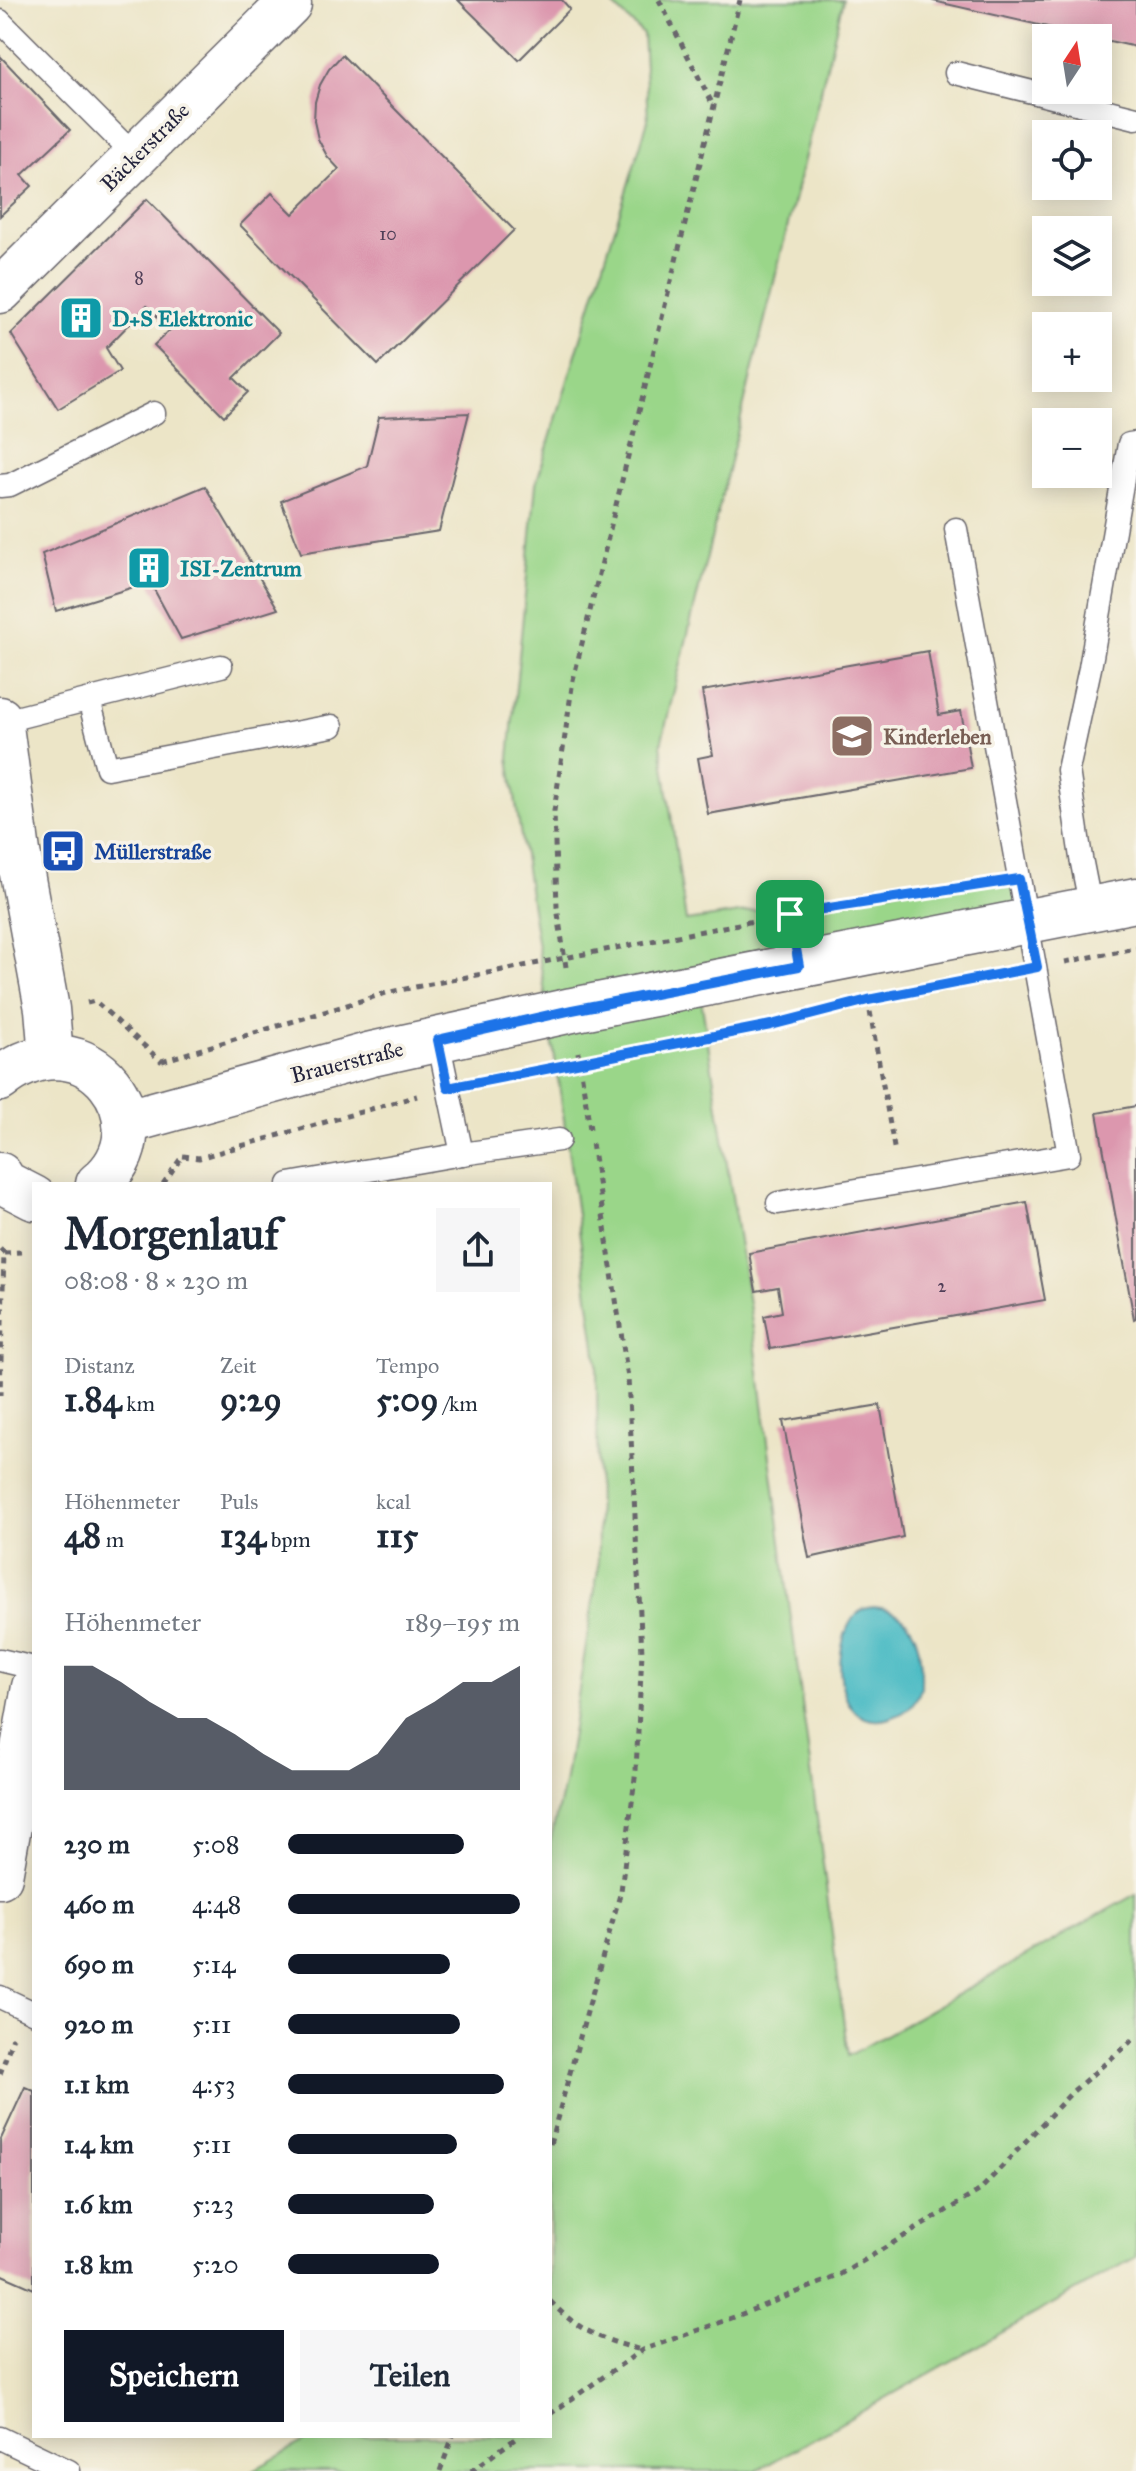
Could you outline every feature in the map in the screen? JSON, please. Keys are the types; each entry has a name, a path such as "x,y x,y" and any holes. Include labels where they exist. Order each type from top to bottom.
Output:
{"street":[{"name":"Bäckerstraße","path":"0,291 289,4"},
{"path":"0,721 18,852 47,1009 51,1056"},
{"name":"Brauerstraße","path":"125,1122 372,1054 572,1010 1136,900"},
{"path":"0,1079 24,1063 51,1056 78,1060 101,1074 118,1096 125,1122 123,1149 110,1174 100,1182"},
{"path":"0,1175 5,1183 32,1197"},
{"path":"0,1876 21,1710"}],"lane":[{"path":"0,21 136,157"},
{"path":"956,73 1136,118"},
{"path":"0,486 10,485 154,413"},
{"path":"1091,909 1068,770 1090,668 1129,444 1136,443"},
{"path":"778,1203 1069,1155 956,529"},
{"path":"0,721 221,666"},
{"path":"89,700 107,768 332,726"},
{"path":"790,914 799,966"},
{"path":"438,1040 462,1154"},
{"path":"301,1182 559,1140"},
{"path":"0,1660 32,1668"},
{"path":"0,1997 32,2012"},
{"path":"0,2438 69,2471"}],"path":[{"path":"659,0 713,106"},
{"path":"567,978 557,907 554,811 573,680 740,0"},
{"path":"162,1061 390,992 790,914 1019,879"},
{"path":"183,1156 199,1158 448,1088 771,1025 868,1000 1136,948"},
{"path":"868,1000 900,1183"},
{"path":"76,1004 95,1001 162,1061 165,1075"},
{"path":"552,2137 621,1891 636,1770 642,1653 628,1378 577,1044"},
{"path":"164,1182 183,1156 180,1142"},
{"path":"0,1395 2,1251 21,1252"},
{"path":"552,2413 642,2350 838,2276 979,2191 1072,2092 1136,2037"},
{"path":"552,2303 566,2318 599,2338 642,2350"},
{"path":"440,2471 452,2438"},
{"path":"471,2471 516,2438"}],"green space":[{"path":"608,0 843,0 661,744 686,921 1021,871 1029,921 699,986 755,1342 848,2056 1136,1894 1136,2257 756,2471 252,2471 311,2438 552,2438 552,1834 564,1784 598,1570 597,1361 509,758 536,484 648,120 643,34"}],"water":[{"path":"874,1607 889,1610 908,1624 918,1645 921,1672 920,1690 911,1706 900,1714 877,1720 859,1715 848,1701 840,1661 851,1622 862,1610"}],"building":[{"path":"458,0 562,0 570,9 519,60"},
{"path":"1136,0 1136,47 1112,42 1112,24 1034,24 933,1"},
{"path":"342,55 514,230 378,365 240,225 272,193 293,214 339,169 318,139 314,121 320,85"},
{"path":"0,56 70,130 22,175 32,186 0,216"},
{"name":"D+S Elektronic","path":"147,199 279,333 234,378 248,392 224,416 154,345 170,330 147,306 106,348 120,371 58,409 11,334"},
{"path":"469,413 439,531 301,553 281,501 367,466 379,417"},
{"name":"ISI-Zentrum","path":"205,486 278,609 181,639 150,582 56,611 42,554"},
{"path":"928,651 939,715 961,711 971,768 708,814 698,758 713,755 702,691"},
{"path":"1136,1106 1136,1318 1134,1319 1097,1113"},
{"path":"1027,1202 1045,1300 770,1349 764,1316 782,1312 778,1287 756,1291 749,1253"},
{"path":"880,1405 903,1537 809,1558 783,1421"},
{"path":"25,2087 32,2090 32,2288 0,2274 0,2141"}],"place":[{"name":"D+S Elektronic","path":"81,318"},
{"name":"ISI-Zentrum","path":"149,568"},
{"name":"Kinderleben","path":"852,736"},
{"name":"Müllerstraße","path":"63,851"}],"route":[{"path":"1019,879 1037,967 868,1000 771,1025 448,1088 438,1040 572,1010 799,966 790,914 1019,879"}]}
